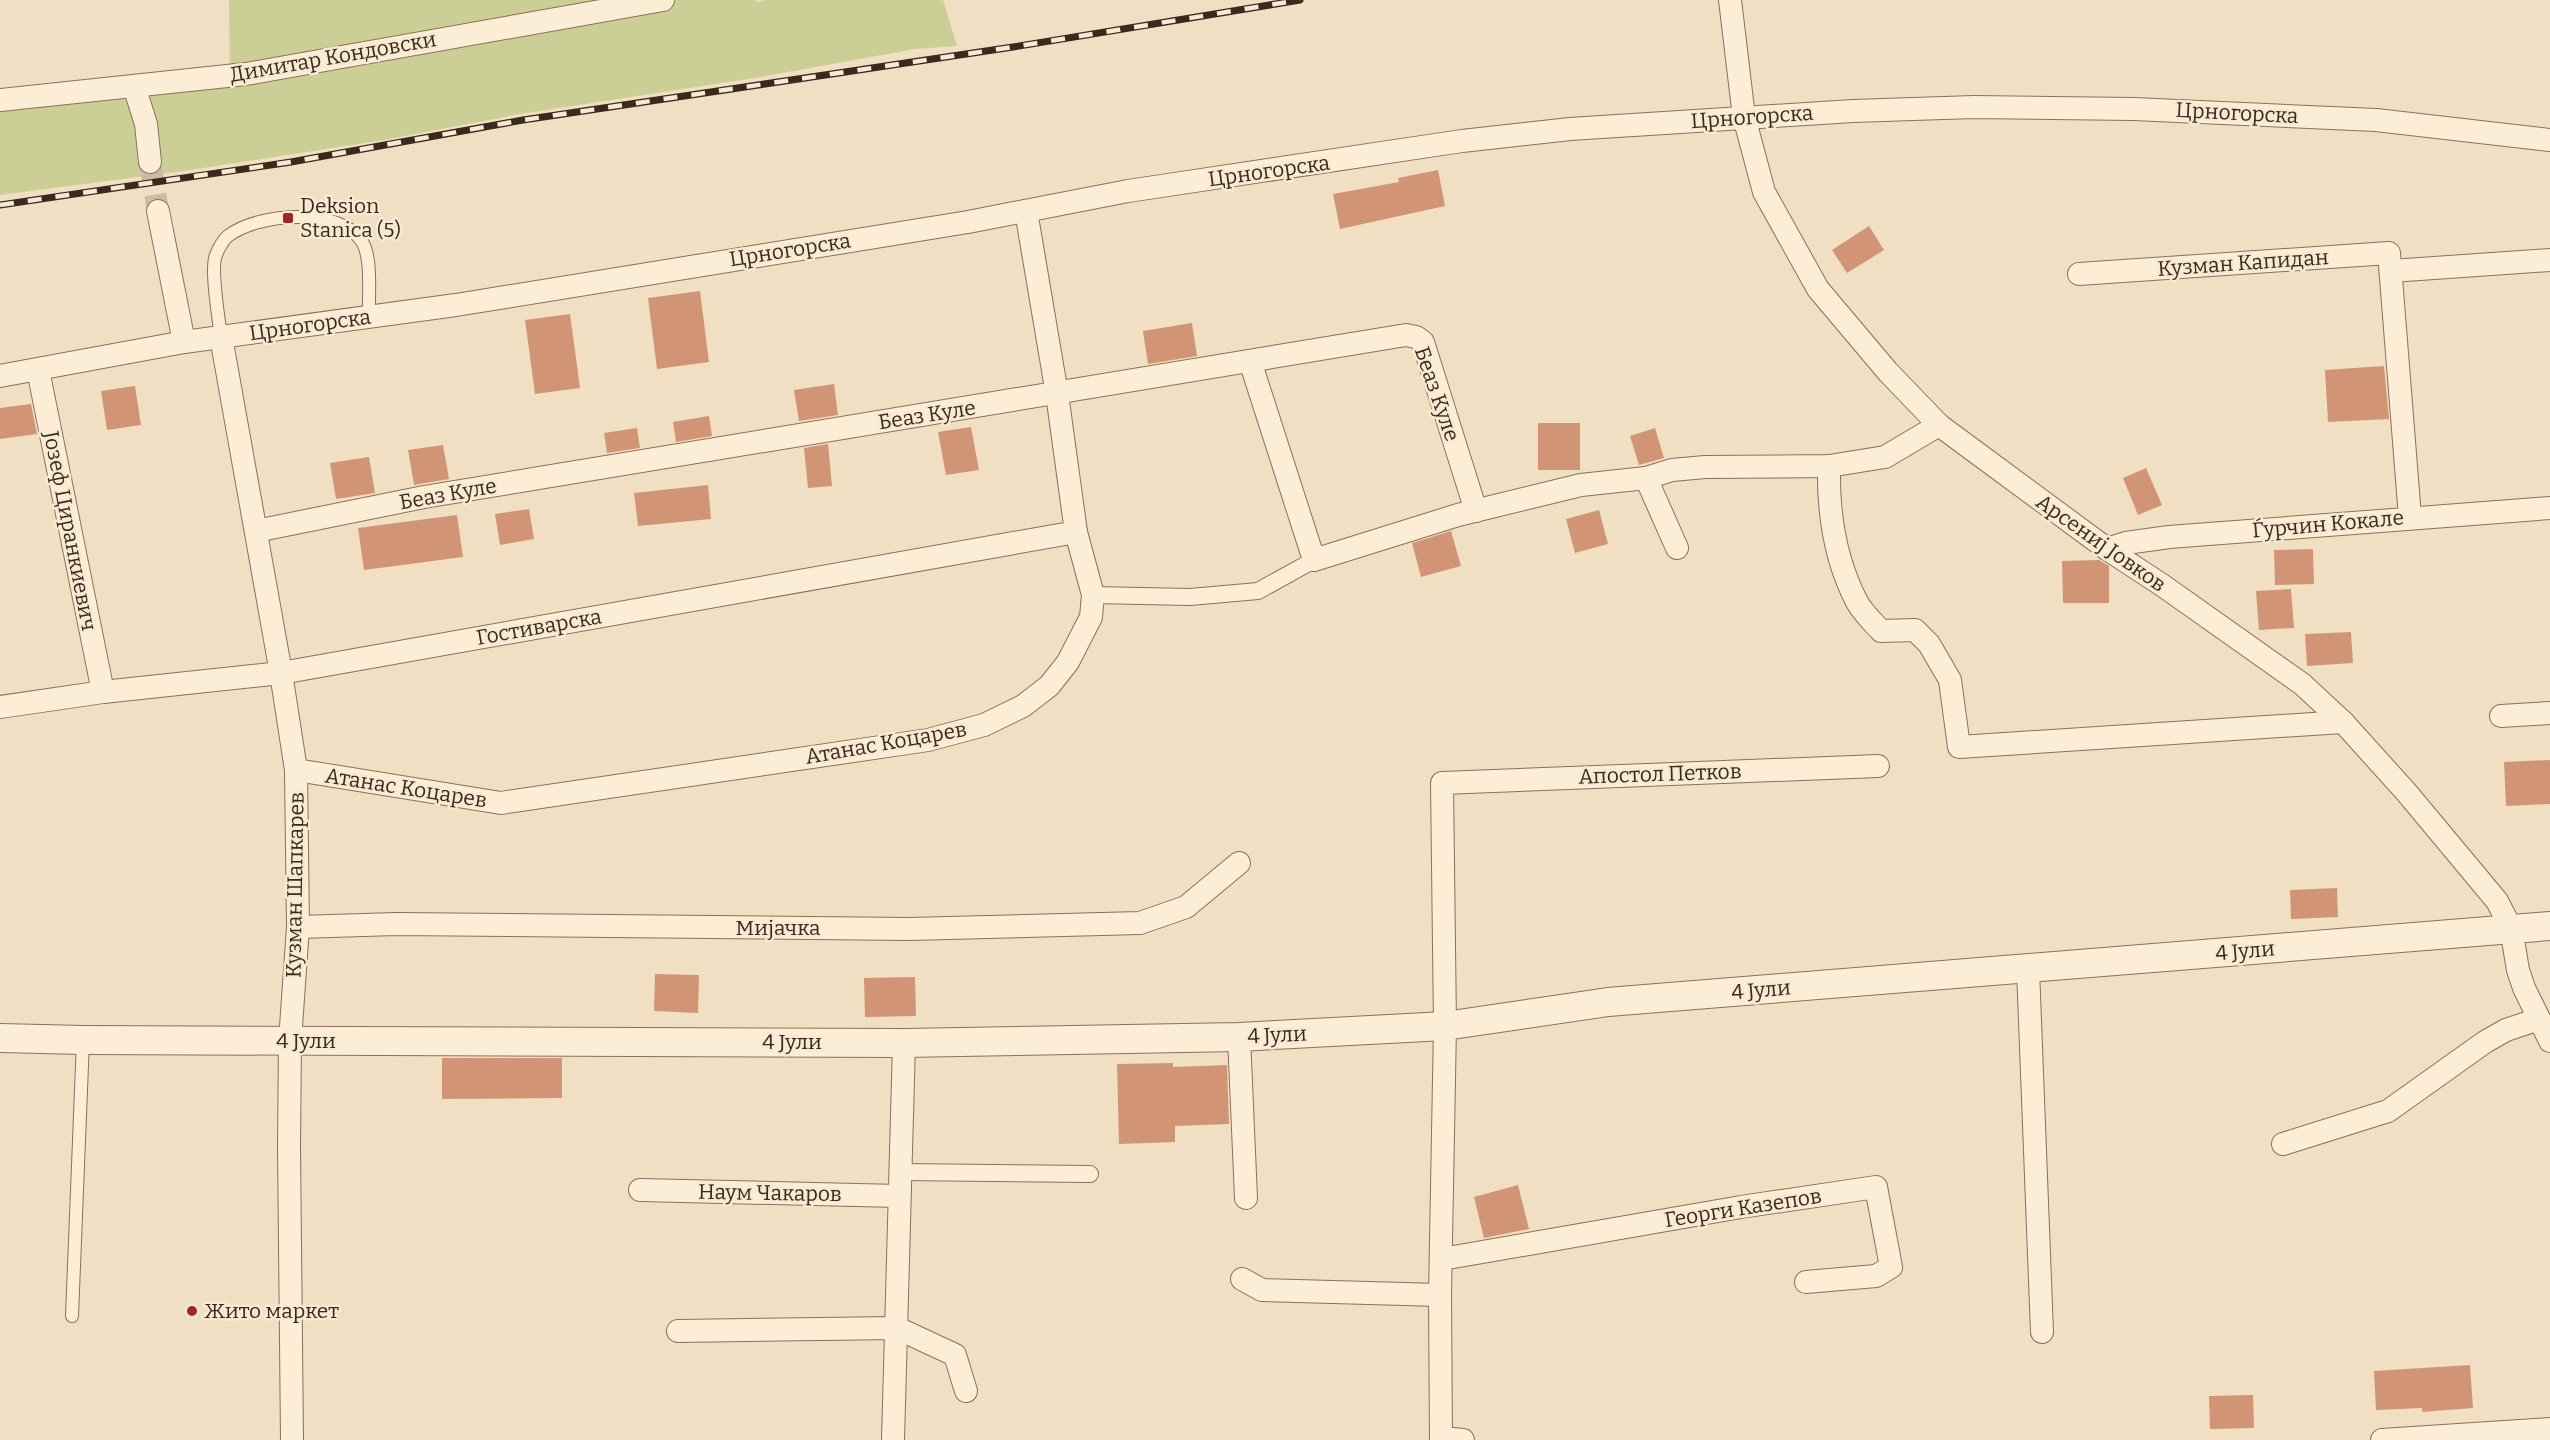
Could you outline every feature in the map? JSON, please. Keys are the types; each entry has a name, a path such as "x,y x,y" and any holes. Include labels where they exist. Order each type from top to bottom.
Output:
{"street":[{"name":"Димитар Кондовски","path":"0,100 246,74 663,0"},
{"name":"Арсениј Јовков","path":"1730,0 1744,117 1764,192 1818,289 1888,372 1939,425 2107,549 2302,684 2343,722 2497,901 2511,928 2518,970 2524,988 2550,1041"},
{"path":"134,86 146,124 150,162"},
{"name":"Црногорска","path":"0,376 184,342 456,305 1026,211 1128,191 1462,141 1570,129 1744,117 1974,107 2134,109 2376,120 2550,140"},
{"path":"158,211 184,342"},
{"name":"Атанас Коцарев","path":"296,770 501,803 928,740 984,725 1023,706 1049,686 1068,662 1091,617 1093,595 1076,532 1057,393 1026,211"},
{"name":"Кузман Капидан","path":"2079,274 2390,253 2391,271"},
{"path":"2410,517 2391,271 2550,260"},
{"name":"Беаз Куле","path":"256,531 424,497 1406,335 1416,336 1423,342 1476,511"},
{"name":"Кузман Шапкарев","path":"221,337 296,770 298,927 290,1041 289,1158 292,1440"},
{"path":"1250,360 1314,560"},
{"name":"Јозеф Циранкиевич","path":"38,369 103,692"},
{"path":"1093,595 1190,597 1258,591 1314,560 1476,511 1581,485 1646,478 1672,470 1705,467 1829,466 1885,457 1939,425"},
{"path":"1829,466 1828,495 1833,531 1845,574 1858,604 1881,631 1915,630 1929,644 1950,680 1959,747 2343,722"},
{"path":"1646,478 1677,548"},
{"name":"Ѓурчин Кокале","path":"2107,549 2126,543 2169,537 2550,508"},
{"name":"Гостиварска","path":"0,707 103,692 281,673 1076,532"},
{"path":"2501,716 2550,713"},
{"name":"Апостол Петков","path":"1445,1026 1442,783 1878,766"},
{"name":"Мијачка","path":"298,927 396,924 909,929 1140,923 1186,907 1239,863"},
{"name":"4 Јули","path":"0,1038 904,1043 1239,1037 1445,1026 1608,1002 2550,926"},
{"path":"2028,969 2042,1332"},
{"path":"2283,1144 2388,1111 2485,1042 2506,1030 2539,1018"},
{"path":"1445,1026 1440,1295 1449,1440"},
{"path":"1239,1037 1246,1198"},
{"path":"893,1440 904,1043"},
{"path":"899,1172 1090,1174"},
{"name":"Георги Казепов","path":"1442,1259 1741,1207 1876,1187 1892,1267 1876,1276 1806,1282"},
{"name":"Наум Чакаров","path":"640,1190 899,1196"},
{"path":"1242,1279 1262,1290 1440,1295"},
{"path":"678,1331 897,1328 955,1355 966,1391"},
{"path":"2382,1440 2550,1429"}],"lane":[{"path":"221,337 216,302 214,257 227,236 250,224 278,218 331,221 353,231 362,241 368,254 369,317"},
{"path":"72,1316 83,1040"}],"green space":[{"path":"229,0 755,0 756,2 766,0 943,0 957,46 915,49 755,78 520,114 384,140 184,171 0,195 0,108 230,85"}],"building":[{"path":"1438,170 1445,206 1340,229 1333,194 1399,182 1398,178"},
{"path":"1869,226 1884,250 1847,273 1832,250"},
{"path":"700,291 709,362 657,369 648,298"},
{"path":"570,314 580,388 535,394 525,320"},
{"path":"1192,323 1197,356 1148,364 1143,331"},
{"path":"2384,366 2389,419 2328,422 2325,370"},
{"path":"834,384 838,415 799,421 794,390"},
{"path":"135,386 141,425 107,430 101,391"},
{"path":"31,404 37,434 0,439 0,408"},
{"path":"709,416 712,436 676,442 673,422"},
{"path":"1538,423 1580,423 1580,470 1538,470"},
{"path":"971,427 979,470 946,475 938,432"},
{"path":"637,428 640,448 607,453 604,433"},
{"path":"1655,428 1664,458 1639,465 1630,436"},
{"path":"828,444 832,486 808,488 804,448"},
{"path":"443,445 449,479 414,485 408,450"},
{"path":"369,457 375,493 336,499 330,463"},
{"path":"2146,468 2162,505 2138,515 2123,478"},
{"path":"708,485 711,519 638,526 634,493"},
{"path":"529,509 534,539 500,545 495,514"},
{"path":"1599,510 1608,544 1575,553 1566,519"},
{"path":"457,515 463,557 364,570 358,528"},
{"path":"1451,531 1461,566 1421,577 1412,543"},
{"path":"2313,549 2314,584 2275,585 2274,550"},
{"path":"2099,560 2109,566 2109,603 2063,603 2062,561"},
{"path":"2291,589 2294,628 2259,630 2256,591"},
{"path":"2351,632 2353,663 2307,666 2305,634"},
{"path":"2550,760 2550,804 2506,806 2504,762"},
{"path":"2337,888 2338,917 2291,919 2290,890"},
{"path":"655,974 699,975 698,1013 654,1011"},
{"path":"915,977 916,1016 865,1017 864,978"},
{"path":"442,1058 562,1058 562,1098 442,1099"},
{"path":"1173,1063 1173,1067 1227,1065 1229,1124 1175,1126 1175,1142 1119,1144 1117,1064"},
{"path":"1518,1185 1529,1229 1484,1238 1474,1197"},
{"path":"2470,1365 2473,1408 2422,1412 2422,1408 2376,1410 2374,1371"},
{"path":"2253,1395 2254,1428 2210,1429 2209,1396"}],"tunnel":[{"path":"150,162 158,211"}],"railway":[{"path":"0,205 291,162 523,120 1013,47 1300,0"}],"place":[{"name":"Deksion Stanica (5)","path":"288,218"},
{"name":"Жито маркет","path":"192,1311"}]}
